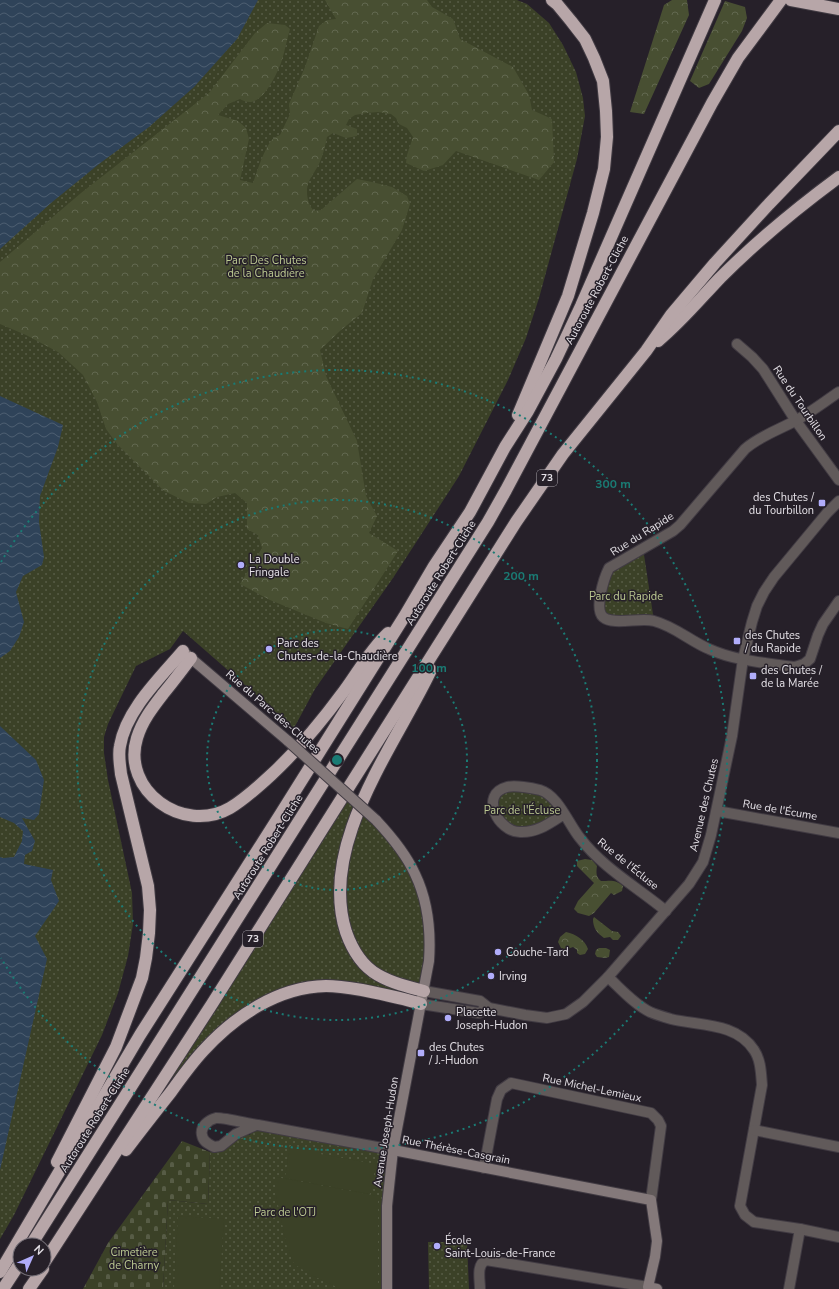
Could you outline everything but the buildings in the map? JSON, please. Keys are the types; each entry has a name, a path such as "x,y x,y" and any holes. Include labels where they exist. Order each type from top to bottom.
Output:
{"highway":[{"path":"505,447 568,296 594,213 604,168 607,137 603,82 585,39 557,4 552,0"},
{"path":"0,1272 140,1035 404,617 434,566 470,512 505,447 528,410 562,346 715,0"},
{"name":"Autoroute Robert-Cliche","path":"36,1237 488,522 712,103 738,58 780,0"},
{"path":"791,0 839,9"},
{"name":"73","path":"52,1251 212,1004 516,522 563,454 646,351 671,315 715,263 839,131"},
{"path":"646,351 669,332 721,278 761,240 804,203 839,177"},
{"path":"424,991 386,980 366,967 356,954 343,924 340,907 339,886 346,846 352,827 375,774 429,675 459,614"},
{"path":"187,654 142,725 137,737 135,759 142,782 156,800 177,813 200,817 230,808 260,785 290,757 320,723 380,641 404,617"},
{"path":"0,1272 116,1047 142,978 150,933 148,886 121,774 119,759 120,747 122,735 134,710 187,654"},
{"path":"52,1254 124,1152 187,1071 220,1034 242,1017 265,1002 284,994 325,986 340,986 397,996 421,1004"},
{"path":"3,1289 12,1275"},
{"path":"28,1289 36,1277"}],"street":[{"name":"Rue du Tourbillon","path":"737,344 763,369 796,421 839,480"},
{"name":"Rue du Rapide","path":"839,392 796,421 758,439 745,449 677,528 610,568 606,575 599,606 600,612 604,618 612,622 644,620 654,621 665,625 709,649 730,656 743,660 795,667 804,664 810,659 823,624 839,602"},
{"name":"Avenue des Chutes","path":"424,991 480,1001 489,1008 525,1015 547,1018 566,1014 583,1002 608,977 689,884 703,862 717,811 732,736 743,660 752,622 764,592 779,571 827,513 839,501"},
{"name":"Rue du Parc-des-Chutes","path":"187,654 288,741 376,820 403,854 415,874 424,901 428,920 430,942 429,961 421,1004"},
{"name":"Rue de l'Écluse","path":"564,814 545,827 530,832 518,832 509,828 499,820 492,805 494,796 500,789 509,786 545,792 556,801 588,849 606,865 666,911"},
{"name":"Rue de l'Écume","path":"717,811 839,833"},
{"path":"608,977 637,1004 650,1012 671,1019 724,1028 742,1036 754,1050 760,1066 762,1085 740,1206 746,1216 754,1222 800,1228 839,1237"},
{"name":"Avenue des Chutes","path":"421,1004 479,1013 489,1008"},
{"name":"Avenue Joseph-Hudon","path":"387,1289 387,1206 393,1150 421,1004"},
{"name":"Rue Michel-Lemieux","path":"484,1168 497,1099 501,1090 511,1083 651,1113 658,1120 661,1126 652,1200 657,1241 651,1288"},
{"name":"Rue Thérèse-Casgrain","path":"256,1125 236,1134 221,1146 214,1147 206,1142 202,1135 202,1127 208,1121 217,1118 256,1125 393,1150 652,1200"},
{"path":"754,1130 839,1147"},
{"path":"789,1289 800,1228"},
{"path":"480,1289 479,1268 482,1262 486,1260 651,1288"}],"green space":[{"name":"Parc Des Chutes de la Chaudière","path":"0,0 517,0 527,4 549,23 563,45 576,72 583,98 585,116 577,159 539,298 526,338 508,380 459,476 393,578 315,689 294,728 183,631 170,649 136,666 108,724 104,737 104,753 108,780 132,893 133,924 128,956 118,993 102,1035 14,1215 0,1239"},
{"path":"325,0 427,0 432,7 453,19 460,39 513,67 529,95 532,110 552,119 554,162 539,180 456,151 443,165 424,171 406,163 413,137 407,128 399,124 396,118 391,114 378,112 355,115 349,119 346,125 357,129 357,136 346,138 333,133 327,137 324,151 308,185 308,201 314,211 321,210 357,179 392,187 407,196 410,204 402,230 373,279 362,313 320,350 326,376 357,441 366,496 377,516 369,533 398,551 348,629 326,623 270,600 240,584 262,548 258,535 247,529 247,503 235,493 217,497 206,504 189,503 164,491 117,444 106,429 97,402 83,375 58,352 26,335 0,324 0,262 81,193 209,93 255,33 267,23 285,25 290,29 282,60 270,86 260,98 255,101 248,102 240,99 228,104 218,115 238,121 246,128 249,139 240,180 253,183 267,146 274,138 280,135 290,114 289,104 305,67 319,26 327,20 336,19"},
{"path":"672,0 687,0 689,15 644,114 630,112 664,5"},
{"path":"725,1 745,7 747,18 742,31 709,84 699,88 690,81"},
{"name":"Parc du Rapide","path":"643,548 654,621 604,618 606,575"},
{"name":"Parc de l'Écluse","path":"500,789 545,792 564,814 518,832 499,820 494,796"},
{"path":"345,792 403,854 428,920 421,1004 325,986 256,1007 186,1073 172,1079 182,1051"},
{"path":"585,859 592,860 597,866 597,875 601,881 615,881 623,886 622,891 614,895 611,893 594,913 589,916 578,913 574,909 578,901 594,883 577,866 577,861"},
{"path":"594,917 612,931 618,932 621,936 618,940 613,940 610,937 604,938 599,934 594,925"},
{"path":"566,932 577,936 585,943 588,949 585,954 580,955 573,947 565,950 561,948 558,942 560,937"},
{"path":"599,948 606,948 610,950 609,957 597,957 595,954 596,950"},
{"name":"Parc de l'OTJ","path":"252,1127 398,1155 389,1205 390,1289 163,1289 168,1200 208,1204 210,1152 221,1150 239,1138 250,1135"},
{"name":"Cimetière de Charny","path":"182,1141 210,1152 208,1204 168,1200 163,1289 83,1289 108,1243"},
{"path":"290,1146 321,1151 320,1154 376,1164 370,1194 285,1178"},
{"path":"276,1177 378,1196 378,1289 341,1289 311,1275 294,1264 287,1247 276,1195"},
{"path":"178,1216 224,1219 219,1289 174,1289"},
{"path":"428,1242 467,1242 469,1289 429,1289"}],"water":[{"path":"0,0 258,0 237,39 194,87 149,127 99,164 51,203 0,249"},
{"path":"0,396 63,425 58,447 40,496 39,522 44,557 42,565 23,576 16,592 24,622 19,637 10,651 0,658"},
{"path":"0,726 36,760 44,780 39,814 34,820 22,818 35,841 32,851 25,855 24,864 53,870 51,880 59,901 35,936 47,959 0,1170 0,857 14,857 22,841 23,831 14,823 0,817"}],"place":[{"name":"des Chutes / du Tourbillon","path":"822,503"},
{"name":"La Double Fringale","path":"241,565"},
{"name":"des Chutes / du Rapide","path":"737,641"},
{"name":"Parc des Chutes-de-la-Chaudière","path":"269,649"},
{"name":"des Chutes / de la Marée","path":"753,676"},
{"name":"Couche-Tard","path":"498,952"},
{"name":"Irving","path":"491,976"},
{"name":"Placette Joseph-Hudon","path":"448,1018"},
{"name":"des Chutes / J.-Hudon","path":"421,1053"},
{"name":"École Saint-Louis-de-France","path":"437,1246"}]}
